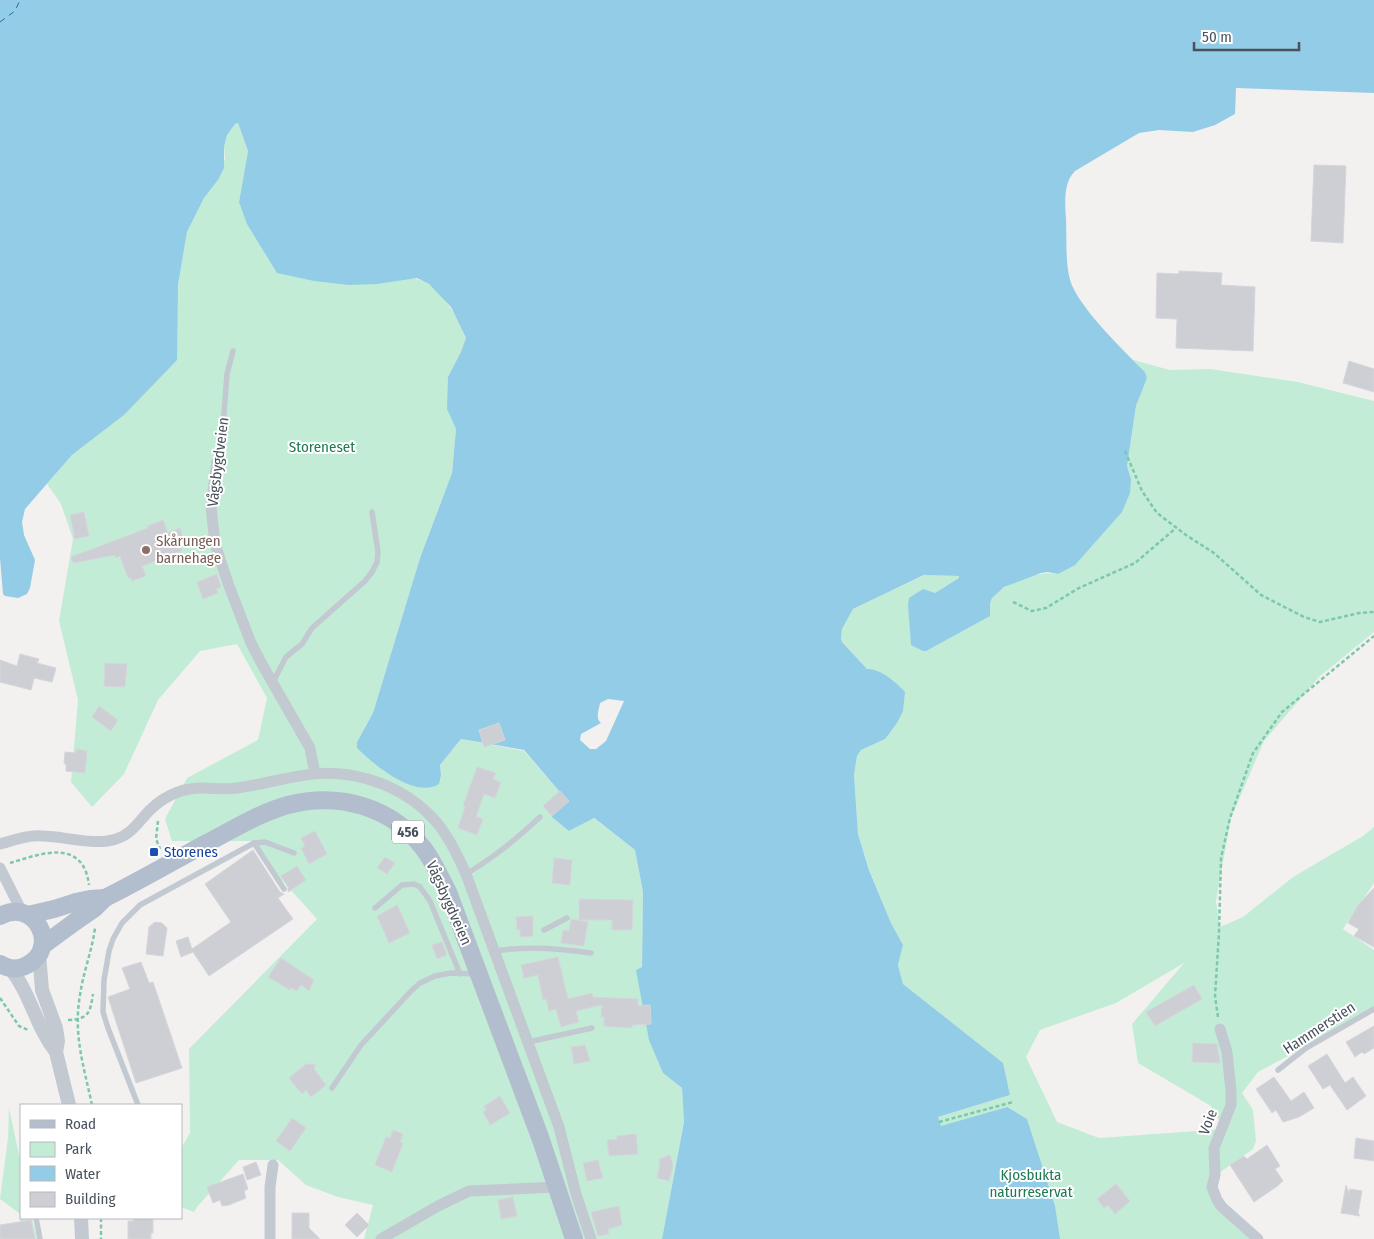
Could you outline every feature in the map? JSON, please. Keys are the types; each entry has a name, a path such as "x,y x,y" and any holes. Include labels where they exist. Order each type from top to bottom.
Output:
{"main road":[{"name":"Vågsbygdveien","path":"41,950 56,934 94,908 104,898 268,812 310,801 329,800 352,802 373,809 390,818 406,830 424,849 448,892 557,1186 574,1239"},
{"name":"Vågsbygdveien","path":"25,913 54,909 90,898 104,898"},
{"name":"456","path":"0,916 9,912 25,913"},
{"path":"25,913 38,924 42,931 41,950"},
{"name":"456","path":"3,966 23,967 29,964 41,950"}],"street":[{"name":"Vågsbygdveien","path":"217,461 211,506 215,544 251,643 310,748 314,774"},
{"name":"Vågsbygdveien","path":"0,844 33,836 98,841 114,840 131,831 150,810 167,797 188,789 203,787 238,788 314,774 346,774 365,778 406,796 439,825 452,845 466,874 559,1127 576,1194 591,1239"},
{"path":"0,868 25,913"},
{"path":"41,950 42,990 56,1028 58,1041 56,1052 69,1104"},
{"path":"3,966 21,981 49,1043 56,1052"},
{"name":"Voie","path":"1220,1028 1227,1052 1232,1091 1231,1105 1214,1148 1212,1187 1222,1207 1258,1239"},
{"path":"270,1239 270,1187 273,1165"},
{"path":"381,1239 438,1206 469,1191 557,1186"},
{"path":"81,1219 82,1239"}],"lane":[{"name":"Vågsbygdveien","path":"217,461 223,427 226,374 233,351"},
{"path":"273,682 286,657 302,644 312,628 359,587 372,572 377,562 378,552 372,512"},
{"path":"466,874 499,853 540,817"},
{"path":"138,1104 103,1012 104,980 109,951 122,923 140,905 254,843 265,842 294,853"},
{"path":"254,843 284,890"},
{"name":"Vågsbygdveien","path":"375,908 402,885 414,884 420,887 430,900 460,974"},
{"path":"544,930 567,918"},
{"name":"Vågsbygdveien","path":"494,951 517,947 563,949 591,953"},
{"path":"332,1088 361,1045 420,983 435,976 451,973 479,974"},
{"name":"Hammerstien","path":"1278,1070 1306,1048 1374,1008"},
{"path":"528,1042 592,1028"},
{"path":"36,1219 40,1239"}],"path":[{"path":"1125,452 1147,499 1157,513 1214,553 1261,595 1304,617 1320,622 1360,613 1374,612"},
{"path":"1013,602 1032,611 1046,608 1079,588 1135,562 1176,528"},
{"path":"1220,1028 1215,996 1221,858 1230,818 1253,753 1282,712 1374,636"},
{"path":"150,810 157,818 156,839 160,849"},
{"path":"0,998 19,1026 32,1030"},
{"path":"78,1019 80,1052 92,1104"},
{"path":"939,1122 1013,1102"},
{"path":"101,1219 101,1239"}],"green space":[{"name":"Storeneset","path":"238,123 248,151 239,202 407,278 418,279 428,284 436,290 451,308 466,338 447,408 456,429 452,473 420,558 373,713 357,742 441,775 440,765 461,739 524,751 559,791 569,831 593,818 635,850 643,892 642,967 663,1073 682,1088 684,1122 662,1239 364,1239 373,1205 338,1197 306,1185 278,1160 239,1160 194,1212 182,1207 182,1146 190,1133 189,1049 317,919 269,866 254,841 172,841 165,819 187,778 258,740 267,698 237,644 200,651 158,700 124,774 92,807 71,782 78,700 59,621 73,539 61,504 47,484 72,455 124,415 178,285 187,232 204,198 218,180 225,159 224,147 227,135 235,124"},
{"name":"Kjosbukta naturreservat","path":"1133,360 1170,370 1210,369 1298,382 1374,401 1374,632 1319,677 1264,741 1231,818 1216,901 1220,927 1243,917 1293,877 1363,836 1374,827 1374,883 1343,929 1374,950 1374,1010 1258,1072 1242,1093 1253,1110 1256,1141 1253,1149 1219,1173 1213,1172 1217,1200 1257,1239 807,1239 1007,1107 941,1127 938,1117 1010,1095 1002,1063 903,984 898,965 903,945 891,923 869,869 858,834 854,775 857,756 861,750 885,739 868,670 842,642 842,629 853,609 925,575 959,576 960,578 935,593 909,599 989,603 993,596 1009,584 1030,576 1050,573 1058,574 1131,479 1127,466 1136,406 1147,378 1145,372","holes":["1184,963 1132,1024 1138,1063 1211,1106 1224,1129 1099,1138 1057,1122 1026,1057 1040,1030 1116,1003"]},
{"path":"9,1108 20,1159 20,1219 32,1219 37,1239 23,1239 19,1213 0,1199 8,1138"}],"water":[{"path":"0,0 1374,0 1374,93 1236,88 1235,114 1215,125 1193,132 1159,130 1139,133 1075,171 1068,181 1065,206 1068,273 1070,280 1082,303 1114,341 1145,372 1147,378 1136,406 1127,466 1131,479 1130,493 1122,512 1075,565 1058,574 1041,573 1004,587 992,598 990,616 926,651 911,645 909,598 923,589 935,593 959,578 959,576 924,575 853,609 842,629 842,642 867,669 883,673 905,692 903,711 897,723 885,739 861,750 857,756 854,775 858,834 869,870 891,923 903,945 898,965 903,984 1003,1063 1010,1095 938,1117 941,1126 1007,1107 1027,1119 1055,1206 1060,1239 662,1239 684,1122 682,1088 663,1073 649,1040 636,970 642,967 643,892 635,850 594,818 569,831 552,817 559,791 524,750 461,739 440,765 441,775 439,784 429,787 418,787 407,784 384,771 357,748 357,742 373,713 420,558 452,473 456,429 447,409 448,377 466,338 451,307 429,284 417,278 377,284 349,285 314,281 277,273 247,224 239,202 248,151 238,123 235,124 227,135 224,147 224,168 218,180 204,198 187,232 178,285 177,360 124,415 72,455 25,509 22,522 24,535 35,560 30,588 27,594 18,598 3,594 0,558","holes":["608,699 624,701 606,741 596,749 590,749 580,740 581,734 601,723 598,716 600,703"]}],"building":[{"path":"1314,165 1346,166 1343,243 1311,241"},
{"path":"1179,271 1222,273 1221,285 1255,287 1253,351 1176,348 1177,319 1156,318 1157,273 1179,274"},
{"path":"1349,361 1374,369 1374,392 1343,383"},
{"path":"84,512 89,536 75,539 70,515"},
{"path":"163,520 168,533 180,528 183,538 178,540 182,551 142,566 146,576 132,581 130,577 128,578 120,556 116,558 115,555 73,563 71,557 148,528 147,526"},
{"path":"217,574 221,587 216,589 218,593 203,599 197,582"},
{"path":"20,654 39,659 37,663 56,668 52,682 34,678 31,690 0,682 0,660 17,666"},
{"path":"105,663 127,664 125,687 104,686"},
{"path":"99,706 118,720 111,731 92,717"},
{"path":"499,723 505,740 484,747 479,730"},
{"path":"76,749 87,751 85,773 66,771 66,764 64,764 65,752 76,753"},
{"path":"477,767 496,773 493,779 501,782 495,798 484,794 476,817 483,819 477,835 458,828 465,807 463,806"},
{"path":"560,791 569,801 552,816 543,806"},
{"path":"315,831 327,854 309,864 301,848 305,846 301,838"},
{"path":"253,850 280,892 284,894 278,898 293,919 209,976 193,952 181,957 176,941 188,937 192,949 231,922 205,884"},
{"path":"385,857 395,863 387,874 377,868"},
{"path":"554,858 572,860 570,885 552,883"},
{"path":"297,866 306,880 288,892 288,887 281,876"},
{"path":"1374,888 1374,947 1354,936 1359,929 1348,923 1358,905"},
{"path":"579,899 633,900 632,930 612,930 612,920 579,920"},
{"path":"397,905 410,933 389,943 377,916"},
{"path":"533,916 533,936 520,937 520,930 517,930 516,917"},
{"path":"571,919 588,922 584,946 561,943 563,930 569,931"},
{"path":"155,922 162,923 167,928 163,956 146,954 149,927"},
{"path":"442,942 447,955 437,959 432,945"},
{"path":"558,957 568,999 592,993 593,997 638,999 638,1006 650,1005 651,1024 632,1025 632,1028 604,1026 604,1017 601,1017 602,1005 576,1011 579,1022 561,1027 556,1009 549,1011 546,999 543,1000 538,975 524,978 521,965"},
{"path":"281,958 314,980 309,991 301,985 297,991 291,988 290,990 268,977"},
{"path":"141,962 149,983 153,982 182,1068 136,1083 108,997 130,989 122,968"},
{"path":"1194,985 1202,999 1155,1026 1146,1012"},
{"path":"1374,1026 1374,1048 1364,1054 1362,1052 1355,1057 1346,1042"},
{"path":"1193,1043 1217,1044 1220,1063 1192,1062"},
{"path":"585,1045 590,1061 574,1064 571,1047"},
{"path":"1327,1054 1345,1083 1353,1077 1366,1096 1347,1110 1330,1085 1323,1089 1308,1066"},
{"path":"306,1064 315,1064 314,1069 326,1085 311,1097 306,1090 302,1094 289,1078"},
{"path":"1274,1077 1291,1101 1304,1092 1314,1108 1299,1117 1283,1122 1276,1110 1272,1113 1256,1089"},
{"path":"500,1096 510,1113 490,1125 483,1112 486,1110 484,1106"},
{"path":"292,1118 306,1128 290,1151 276,1141"},
{"path":"393,1130 403,1134 400,1142 403,1143 392,1172 375,1165 386,1137 390,1138"},
{"path":"636,1134 638,1154 609,1156 607,1140 617,1139 617,1136"},
{"path":"1356,1138 1374,1141 1374,1161 1354,1158"},
{"path":"1267,1145 1280,1166 1275,1169 1283,1181 1254,1202 1230,1165 1244,1156 1247,1159"},
{"path":"670,1155 673,1165 669,1181 657,1178 660,1165 659,1159"},
{"path":"598,1160 603,1178 587,1181 583,1163"},
{"path":"256,1162 261,1175 247,1180 243,1167"},
{"path":"243,1174 248,1189 244,1191 246,1198 229,1205 222,1206 220,1200 213,1203 207,1187"},
{"path":"1116,1184 1130,1201 1115,1214 1108,1205 1104,1208 1097,1199"},
{"path":"1346,1185 1349,1193 1350,1189 1362,1191 1358,1213 1360,1216 1341,1213"},
{"path":"513,1197 517,1216 501,1219 498,1200"},
{"path":"619,1206 622,1225 608,1229 609,1234 598,1236 591,1212"},
{"path":"292,1213 309,1213 309,1228 320,1239 292,1239"},
{"path":"357,1213 369,1225 357,1237 345,1225"},
{"path":"133,1219 153,1219 151,1239 128,1239 128,1221 133,1221"},
{"path":"31,1220 35,1239 0,1239 0,1225"}],"ferry route":[{"path":"0,22 15,11 20,0"}],"place":[{"name":"Skårungen barnehage","path":"146,550"},
{"name":"Storenes","path":"154,852"}]}
